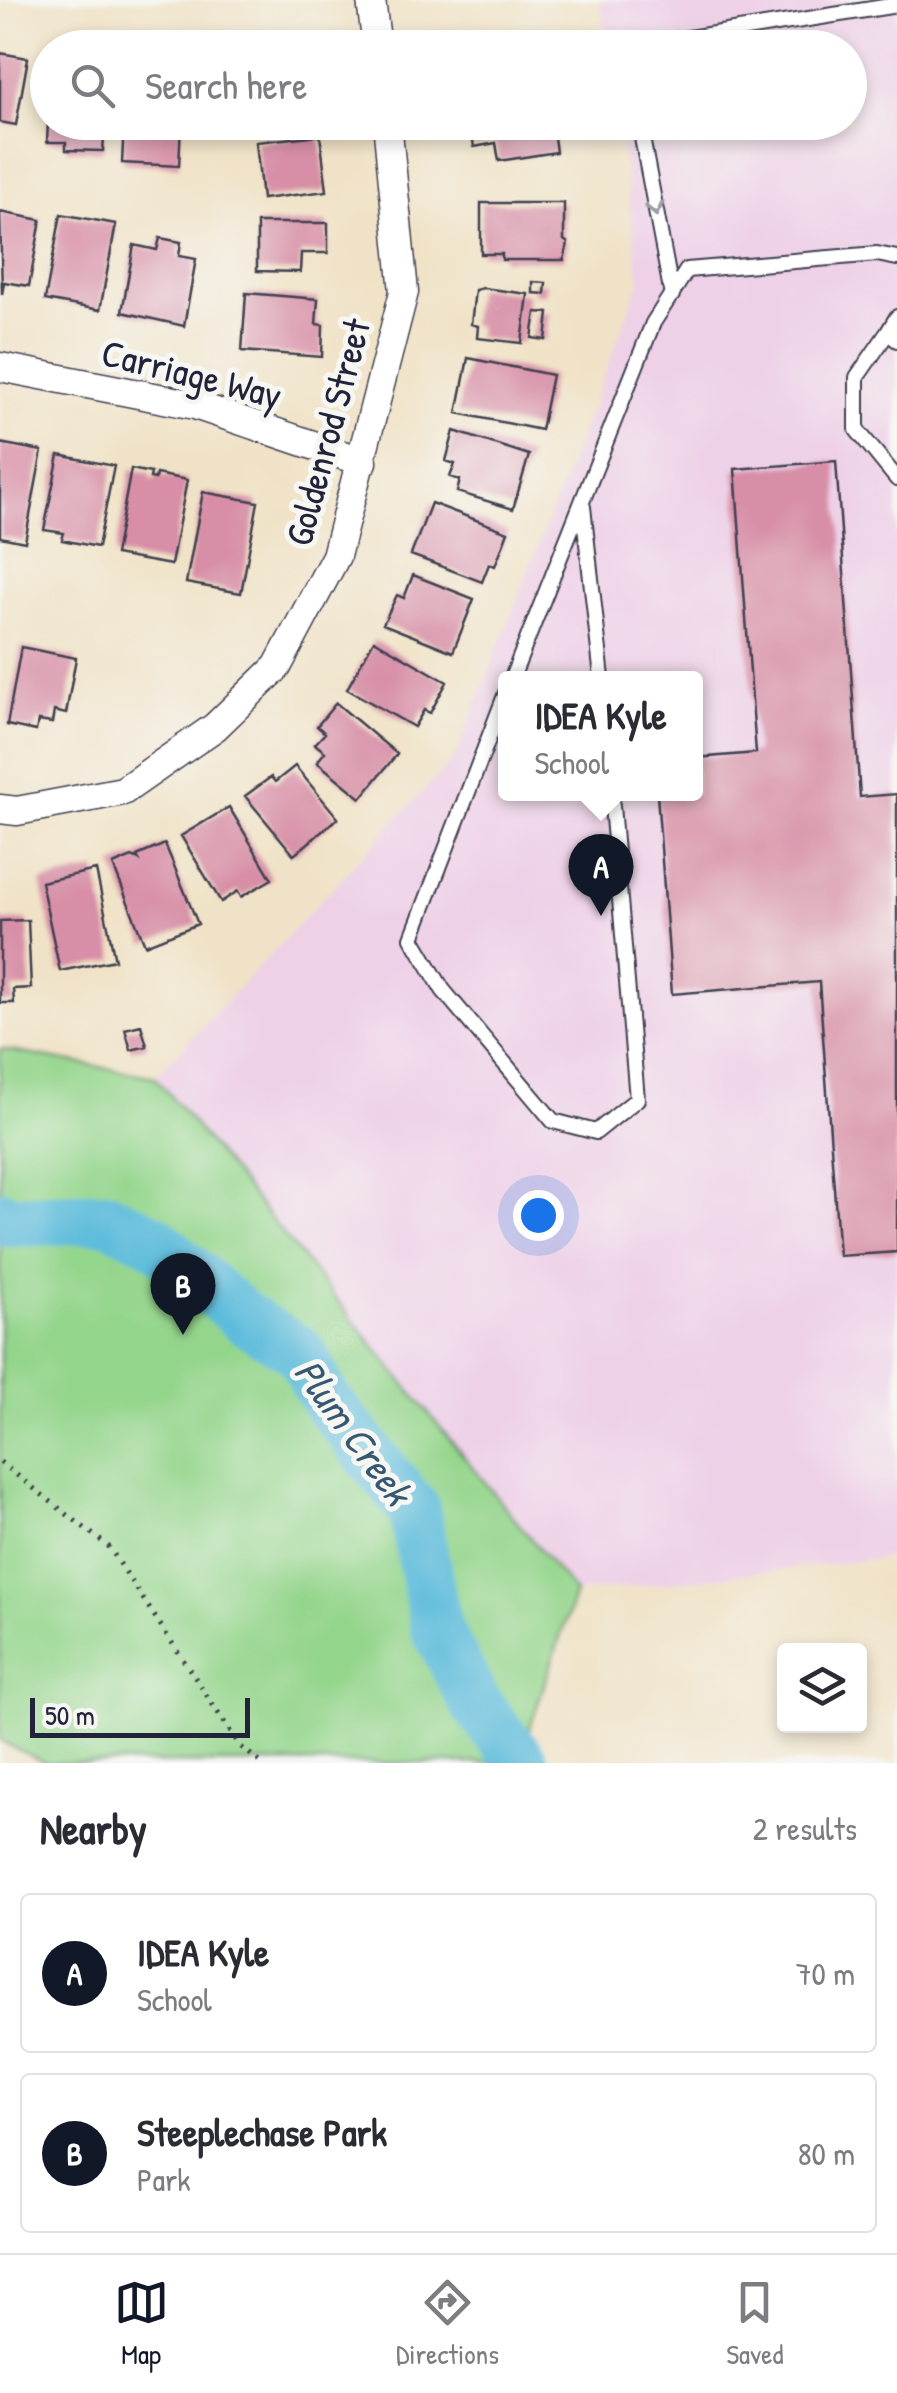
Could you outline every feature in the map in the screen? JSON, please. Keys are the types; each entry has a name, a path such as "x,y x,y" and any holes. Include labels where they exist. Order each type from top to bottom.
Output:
{"street":[{"path":"371,0 375,30"},
{"name":"Goldenrod Street","path":"0,809 17,811 123,791 215,728 277,666 336,556 364,462 404,292 389,140"},
{"name":"Carriage Way","path":"0,367 195,405 364,462"}],"lane":[{"path":"739,30 897,5"},
{"path":"642,140 672,295"},
{"path":"515,671 653,322 687,270 877,254 897,258"},
{"path":"897,317 893,336 857,377 857,430 897,478"},
{"path":"582,502 601,671"},
{"path":"498,714 412,938 443,990 553,1121 596,1132 637,1100 612,801"}],"path":[{"path":"0,1462 110,1548 240,1746 260,1763"}],"shaded area":[{"path":"600,0 897,0 897,1557 575,1593 155,1077 457,755 640,282 620,140 867,140 867,30 604,30"}],"green space":[{"path":"0,1049 155,1077 575,1593 518,1763 46,1763 0,1741"}],"building":[{"path":"0,53 28,58 16,125 0,122"},
{"path":"104,140 103,151 66,150 66,142 47,142"},
{"path":"123,140 180,140 179,166 122,163"},
{"path":"321,140 327,191 262,199 256,142"},
{"path":"473,140 554,140 556,152 499,161 496,143 474,147"},
{"path":"481,203 564,203 564,240 568,243 564,260 502,260 502,254 481,254"},
{"path":"0,212 41,220 29,286 4,282 2,294"},
{"path":"61,214 116,224 100,310 45,300"},
{"path":"257,223 328,223 328,253 301,253 300,272 257,271"},
{"path":"160,238 181,242 179,256 196,259 184,326 122,312 134,245 157,250"},
{"path":"533,282 546,283 545,294 533,293"},
{"path":"475,290 528,294 522,343 477,338 478,326 471,324"},
{"path":"246,293 318,299 316,324 323,325 322,357 242,351"},
{"path":"536,312 549,313 546,340 532,338"},
{"path":"468,358 552,375 541,430 457,413"},
{"path":"454,431 529,455 513,509 457,492 460,480 450,477 455,464 446,461"},
{"path":"0,443 42,451 25,542 0,537"},
{"path":"59,455 114,466 98,547 62,540 64,533 44,530"},
{"path":"836,461 860,797 897,794 897,1252 839,1256 819,982 672,994 658,801 703,801 703,757 756,753 735,469"},
{"path":"131,469 151,473 150,478 155,479 156,474 187,480 171,565 115,555"},
{"path":"203,492 258,502 241,593 186,583"},
{"path":"431,503 508,532 495,566 489,564 482,582 411,555"},
{"path":"413,575 474,599 453,652 383,624 397,595 404,598"},
{"path":"374,640 447,682 430,713 424,710 414,727 347,689"},
{"path":"21,647 76,658 66,714 54,711 52,723 38,721 36,731 7,725"},
{"path":"336,703 397,754 361,798 317,762 325,752 315,744 325,733 317,726"},
{"path":"295,766 338,818 294,855 245,796 271,777 275,782"},
{"path":"229,807 272,879 241,897 238,891 221,902 181,836"},
{"path":"165,844 198,924 145,945 113,865 132,857 139,860 137,856"},
{"path":"96,870 115,960 60,971 41,882"},
{"path":"28,920 31,988 13,989 14,1003 0,1003 0,921"},
{"path":"141,1025 147,1046 131,1050 125,1029"}],"waterway":[{"name":"Plum Creek","path":"0,1216 12,1221 106,1217 156,1241 245,1319 300,1352 326,1401 414,1509 436,1628 476,1704 523,1763"}],"place":[{"name":"IDEA Kyle","path":"601,916"},
{"name":"Steeplechase Park","path":"183,1335"}]}
